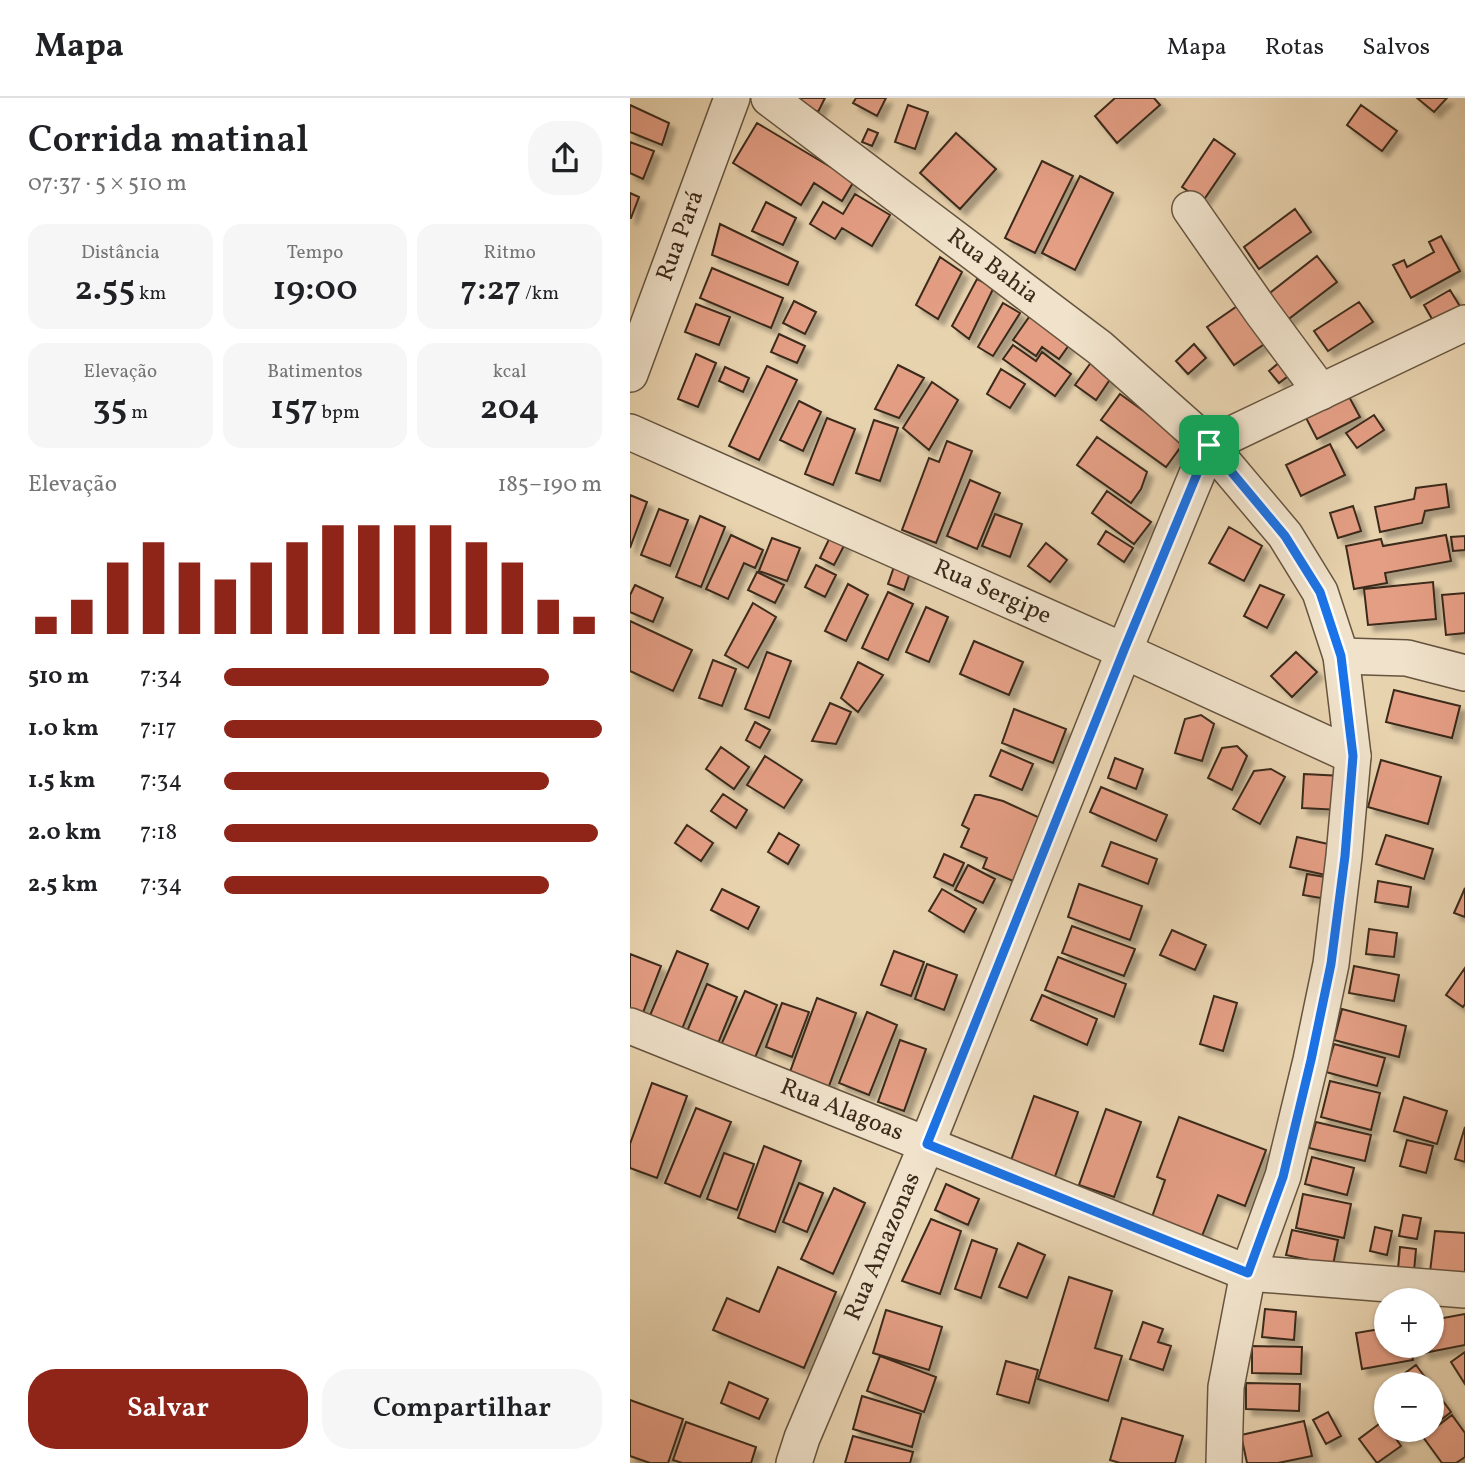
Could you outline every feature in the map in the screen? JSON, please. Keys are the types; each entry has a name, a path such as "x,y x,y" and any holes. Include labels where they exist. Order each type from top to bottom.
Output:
{"street":[{"name":"Rua Pará","path":"630,374 732,98"},
{"name":"Rua Bahia","path":"769,98 1100,348 1209,445 1285,536 1320,592 1341,656 1353,756 1345,856 1331,964 1311,1060 1283,1177 1248,1273 1226,1387 1224,1463"},
{"path":"1190,209 1261,312 1321,392"},
{"path":"1209,445 1464,324"},
{"name":"Rua Sergipe","path":"630,432 1124,650 1353,756"},
{"name":"Rua Amazonas","path":"793,1463 927,1144 1124,650 1209,445"},
{"path":"1341,656 1407,657 1465,673"},
{"name":"Rua Alagoas","path":"630,1026 1248,1273 1465,1290"}],"building":[{"path":"789,98 825,98 818,112"},
{"path":"856,98 886,98 877,116 853,103"},
{"path":"1115,98 1154,98 1160,105 1117,143 1095,116"},
{"path":"1417,98 1447,98 1434,112"},
{"path":"630,105 669,123 662,145 630,132"},
{"path":"908,105 928,112 915,149 895,142"},
{"path":"1361,105 1397,131 1382,151 1347,125"},
{"path":"757,123 854,181 842,201 814,183 801,205 733,163"},
{"path":"868,129 878,133 872,146 862,142"},
{"path":"956,133 996,169 960,209 920,173"},
{"path":"1214,139 1235,154 1203,201 1182,187"},
{"path":"630,142 654,151 643,179 630,173"},
{"path":"1042,161 1073,176 1035,253 1005,238"},
{"path":"1080,176 1113,193 1075,270 1042,253"},
{"path":"630,193 639,197 631,218 630,218"},
{"path":"855,194 890,215 872,246 842,228 835,239 810,224 823,202 843,214"},
{"path":"766,202 796,218 783,245 752,231"},
{"path":"1295,209 1311,232 1259,269 1244,247"},
{"path":"720,224 798,262 788,285 712,255"},
{"path":"1441,236 1460,271 1411,298 1393,265 1404,260 1407,267 1434,252 1429,242"},
{"path":"1317,256 1337,282 1286,321 1266,296"},
{"path":"940,257 962,272 938,319 916,305"},
{"path":"712,268 783,298 771,328 700,298"},
{"path":"977,279 994,287 969,339 952,326"},
{"path":"1450,290 1461,308 1435,324 1424,305"},
{"path":"1246,300 1273,338 1234,365 1207,327"},
{"path":"794,301 816,312 805,334 783,323"},
{"path":"1359,302 1373,322 1328,351 1314,331"},
{"path":"1003,303 1020,313 993,356 978,347"},
{"path":"696,304 730,317 719,345 685,332"},
{"path":"1034,310 1074,338 1059,359 1042,347 1036,356 1013,340"},
{"path":"779,334 805,346 797,363 771,352"},
{"path":"1194,344 1206,358 1188,374 1176,361"},
{"path":"1013,345 1036,361 1042,352 1071,374 1055,396 1003,359"},
{"path":"696,354 716,363 698,407 678,399"},
{"path":"1286,357 1296,370 1279,383 1269,371"},
{"path":"1092,361 1113,375 1096,400 1075,385"},
{"path":"898,365 924,378 899,418 875,409"},
{"path":"767,366 797,380 759,460 729,446"},
{"path":"725,367 749,378 743,392 719,381"},
{"path":"1001,369 1025,384 1010,408 987,394"},
{"path":"932,382 958,400 929,450 903,428"},
{"path":"1347,393 1360,417 1317,439 1304,414"},
{"path":"1120,394 1185,441 1166,467 1101,420"},
{"path":"799,401 821,412 803,451 780,440"},
{"path":"1374,415 1384,430 1357,448 1346,433"},
{"path":"827,418 855,429 833,485 805,474"},
{"path":"874,420 898,428 880,481 856,473"},
{"path":"1097,437 1147,472 1141,489 1131,503 1077,465"},
{"path":"947,441 972,451 936,543 902,530 929,458 939,462"},
{"path":"1330,444 1345,475 1301,496 1286,465"},
{"path":"970,480 1000,493 977,549 947,536"},
{"path":"1446,484 1449,507 1425,511 1422,523 1380,532 1375,507 1414,499 1416,488"},
{"path":"1107,491 1151,522 1134,544 1092,513"},
{"path":"630,495 647,502 630,548"},
{"path":"1353,506 1361,531 1338,538 1330,513"},
{"path":"659,509 688,520 670,566 641,555"},
{"path":"995,514 1022,524 1010,557 982,546"},
{"path":"700,516 725,527 701,587 676,577"},
{"path":"1229,527 1262,546 1244,581 1209,563"},
{"path":"1106,531 1133,548 1124,562 1098,544"},
{"path":"832,533 847,540 834,565 820,558"},
{"path":"731,535 763,550 755,568 744,563 728,599 706,589"},
{"path":"1446,535 1451,561 1385,573 1387,583 1354,589 1346,546 1381,539 1383,546"},
{"path":"1465,536 1465,550 1453,551 1451,537"},
{"path":"772,538 800,548 787,581 759,571"},
{"path":"1046,543 1067,560 1050,582 1028,566"},
{"path":"896,561 912,567 904,590 888,584"},
{"path":"816,565 836,575 825,597 805,587"},
{"path":"757,572 784,585 775,603 748,590"},
{"path":"1433,582 1436,619 1368,625 1364,589"},
{"path":"848,584 868,595 846,641 825,631"},
{"path":"635,585 663,598 653,622 630,612 630,595"},
{"path":"1260,585 1284,595 1267,628 1244,616"},
{"path":"888,592 913,604 888,660 862,648"},
{"path":"1465,593 1465,633 1446,635 1442,595"},
{"path":"753,603 776,617 748,668 725,655"},
{"path":"926,607 948,617 929,662 906,652"},
{"path":"630,621 692,650 673,691 630,671"},
{"path":"974,641 1023,662 1009,695 960,674"},
{"path":"767,652 791,661 769,718 745,709"},
{"path":"1296,652 1317,672 1292,697 1271,676"},
{"path":"713,660 736,669 722,706 699,698"},
{"path":"858,662 883,675 858,712 841,698"},
{"path":"1394,690 1460,706 1452,738 1386,722"},
{"path":"830,703 851,712 836,744 812,741"},
{"path":"1014,709 1066,729 1053,763 1002,743"},
{"path":"1201,715 1214,724 1202,761 1175,753 1185,719"},
{"path":"755,722 770,730 760,748 746,740"},
{"path":"1237,746 1247,756 1232,790 1208,778 1222,748"},
{"path":"721,747 749,767 734,789 706,769"},
{"path":"1001,750 1033,764 1022,790 990,776"},
{"path":"765,756 802,780 784,808 747,785"},
{"path":"1115,758 1143,769 1136,789 1108,778"},
{"path":"1381,760 1441,777 1428,824 1368,807"},
{"path":"1271,769 1285,777 1260,824 1233,809 1254,771"},
{"path":"1304,774 1343,776 1341,810 1302,808"},
{"path":"1101,787 1167,815 1156,841 1090,812"},
{"path":"723,794 747,810 736,828 711,811"},
{"path":"975,795 1003,801 1040,818 1013,881 983,868 987,858 961,847 969,829 962,825"},
{"path":"687,825 713,843 701,861 675,843"},
{"path":"779,833 799,845 788,864 768,852"},
{"path":"1386,835 1433,849 1424,879 1376,864"},
{"path":"1297,837 1337,846 1330,876 1290,867"},
{"path":"1111,842 1157,859 1148,884 1102,866"},
{"path":"944,854 964,863 953,886 934,877"},
{"path":"968,865 995,879 983,903 955,890"},
{"path":"1307,874 1331,878 1327,899 1303,895"},
{"path":"1378,881 1411,887 1408,907 1375,902"},
{"path":"1079,884 1142,906 1130,940 1068,917"},
{"path":"1465,888 1465,917 1454,913"},
{"path":"722,889 759,907 748,929 711,910"},
{"path":"942,889 976,909 964,932 929,911"},
{"path":"1072,926 1135,949 1124,976 1062,953"},
{"path":"1369,929 1397,933 1394,957 1366,954"},
{"path":"1172,930 1206,945 1195,970 1160,955"},
{"path":"677,951 708,964 678,1039 646,1025"},
{"path":"894,951 924,962 911,996 881,985"},
{"path":"630,954 661,966 639,1023 630,1020"},
{"path":"1058,957 1126,984 1114,1017 1045,990"},
{"path":"927,964 957,975 944,1010 915,999"},
{"path":"1354,966 1399,975 1394,1001 1349,993"},
{"path":"1465,968 1465,1004 1463,1007 1446,995"},
{"path":"707,984 737,997 714,1053 683,1041"},
{"path":"745,991 777,1005 754,1060 721,1045"},
{"path":"1042,995 1097,1019 1087,1045 1031,1020"},
{"path":"1214,996 1237,1003 1223,1051 1200,1044"},
{"path":"817,998 856,1013 826,1094 787,1080"},
{"path":"782,1003 809,1012 792,1057 766,1047"},
{"path":"1342,1009 1406,1026 1399,1057 1334,1040"},
{"path":"867,1012 897,1025 869,1095 839,1083"},
{"path":"900,1040 926,1049 904,1111 878,1102"},
{"path":"1334,1044 1385,1058 1377,1086 1326,1072"},
{"path":"1330,1081 1380,1093 1371,1130 1321,1117"},
{"path":"652,1083 687,1096 657,1178 630,1168 630,1144"},
{"path":"1034,1096 1078,1112 1053,1182 1009,1166"},
{"path":"1404,1097 1447,1111 1437,1144 1394,1131"},
{"path":"696,1108 731,1122 700,1197 665,1183"},
{"path":"1106,1109 1141,1122 1114,1197 1079,1185"},
{"path":"1179,1117 1266,1150 1245,1206 1218,1195 1202,1236 1152,1217 1165,1180 1157,1177"},
{"path":"1316,1122 1371,1135 1365,1161 1309,1148"},
{"path":"1465,1127 1465,1162 1455,1159"},
{"path":"1407,1140 1433,1146 1426,1173 1400,1166"},
{"path":"764,1146 801,1161 775,1232 738,1218"},
{"path":"724,1153 754,1164 737,1210 707,1199"},
{"path":"1312,1157 1354,1168 1347,1195 1305,1184"},
{"path":"799,1183 823,1193 807,1232 783,1222"},
{"path":"946,1184 979,1199 968,1225 935,1210"},
{"path":"834,1188 865,1203 833,1274 801,1259"},
{"path":"1303,1194 1351,1204 1344,1238 1296,1228"},
{"path":"1403,1215 1421,1218 1417,1239 1399,1236"},
{"path":"931,1219 961,1231 940,1294 902,1281"},
{"path":"1375,1227 1392,1231 1387,1255 1370,1251"},
{"path":"1292,1230 1338,1240 1333,1265 1286,1255"},
{"path":"1435,1231 1465,1233 1465,1281 1429,1280"},
{"path":"972,1240 997,1249 981,1298 955,1289"},
{"path":"1018,1243 1045,1255 1027,1298 999,1287"},
{"path":"1400,1247 1416,1249 1414,1271 1398,1269"},
{"path":"778,1267 836,1292 804,1368 713,1330 727,1298 759,1312"},
{"path":"1069,1277 1112,1291 1095,1348 1122,1356 1108,1401 1038,1379"},
{"path":"1265,1309 1296,1312 1294,1340 1262,1337"},
{"path":"886,1310 942,1327 929,1370 873,1353"},
{"path":"1465,1314 1465,1345 1444,1349 1444,1318"},
{"path":"1143,1322 1163,1329 1158,1342 1171,1346 1163,1370 1130,1359"},
{"path":"1374,1330 1374,1358 1413,1360 1362,1369 1356,1333"},
{"path":"1252,1346 1302,1347 1301,1374 1252,1373"},
{"path":"1465,1352 1465,1384 1451,1362"},
{"path":"880,1356 936,1377 924,1412 867,1391"},
{"path":"1006,1361 1038,1370 1029,1403 997,1394"},
{"path":"1416,1365 1421,1372 1406,1372"},
{"path":"729,1382 768,1399 759,1419 721,1403"},
{"path":"1246,1383 1300,1384 1299,1411 1246,1409"},
{"path":"862,1396 921,1414 912,1447 853,1429"},
{"path":"630,1400 683,1419 668,1463 650,1463 630,1456"},
{"path":"1444,1402 1451,1412 1444,1418"},
{"path":"1328,1412 1341,1436 1326,1444 1313,1420"},
{"path":"1452,1415 1465,1433 1465,1457 1456,1463 1442,1463 1427,1442 1444,1442 1444,1421"},
{"path":"1122,1418 1183,1436 1175,1463 1120,1463 1110,1460"},
{"path":"1304,1421 1312,1456 1278,1463 1247,1463 1241,1435"},
{"path":"686,1422 756,1447 751,1463 682,1463 673,1460"},
{"path":"1374,1428 1374,1442 1398,1442 1401,1446 1377,1463 1359,1439"},
{"path":"853,1436 913,1452 910,1463 845,1463"}],"route":[{"path":"1209,445 1285,536 1320,592 1341,656 1353,756 1345,856 1331,964 1283,1177 1248,1273 927,1144 1124,650 1209,445"}]}
